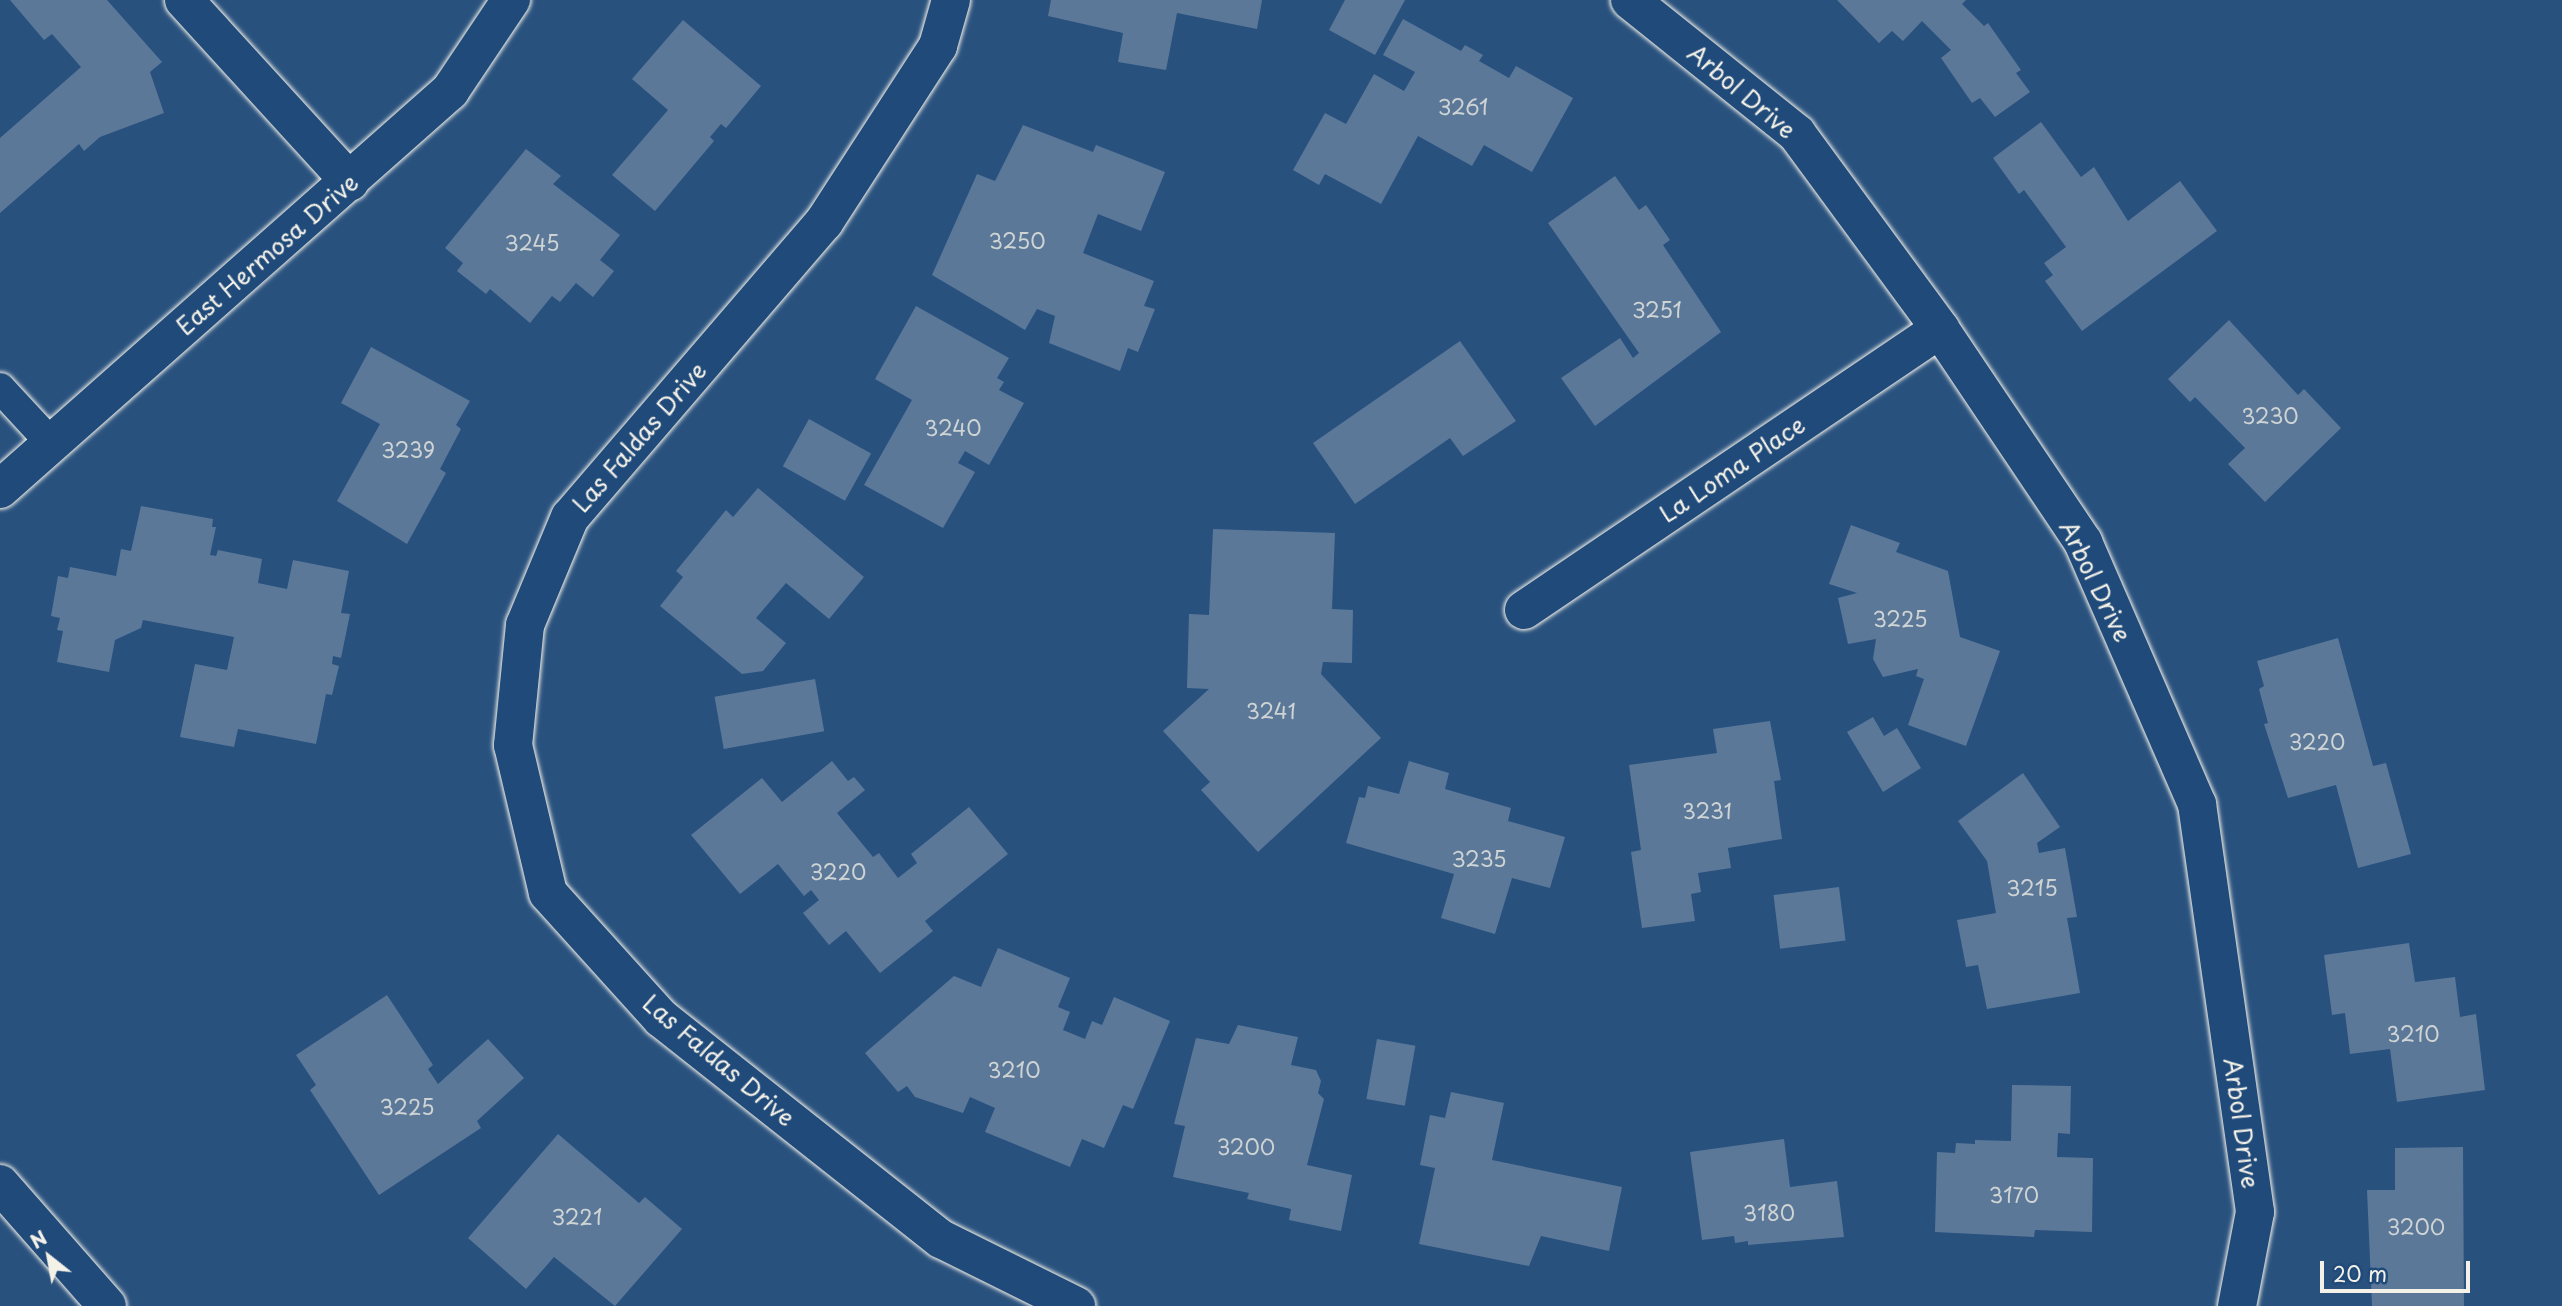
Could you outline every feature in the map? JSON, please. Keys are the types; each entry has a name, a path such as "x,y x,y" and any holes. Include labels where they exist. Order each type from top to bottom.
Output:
{"street":[{"path":"184,0 349,182"},
{"name":"East Hermosa Drive","path":"0,489 450,91 511,0"},
{"name":"Las Faldas Drive","path":"951,0 938,46 824,222 570,517 525,625 513,745 548,893 661,1018 941,1239 1076,1306"},
{"name":"Arbol Drive","path":"1630,0 1797,134 1940,329 2083,542 2197,804 2255,1212 2237,1306"},
{"name":"La Loma Place","path":"1524,610 1940,329"},
{"path":"0,1184 107,1306"}],"lane":[{"path":"0,388 51,443"}],"building":[{"path":"10,0 107,0 162,62 150,72 164,113 100,137 84,151 79,144 0,213 0,138 81,67 52,34 44,40"},
{"path":"1051,0 1262,0 1257,29 1177,13 1166,70 1118,62 1123,33 1048,16"},
{"path":"1345,0 1405,0 1375,55 1329,30"},
{"path":"1837,0 1966,0 1962,4 1984,26 1988,23 2021,70 2016,73 2030,92 1995,117 1980,98 1972,103 1941,58 1951,50 1922,21 1903,41 1892,31 1879,43"},
{"path":"1403,19 1461,51 1465,45 1483,55 1479,61 1509,78 1516,66 1573,98 1532,172 1484,145 1472,166 1418,136 1381,204 1325,174 1319,185 1293,170 1325,113 1346,124 1374,74 1404,91 1415,72 1383,55"},
{"path":"683,20 761,86 726,128 721,124 710,137 714,141 655,211 612,175 668,110 632,79"},
{"path":"2041,122 2081,177 2094,167 2128,221 2180,181 2217,231 2082,331 2045,281 2053,275 2044,263 2066,247 2024,190 2019,194 1993,158"},
{"path":"1023,125 1093,152 1096,145 1165,172 1141,231 1098,214 1083,253 1154,281 1144,306 1155,309 1138,352 1128,348 1120,371 1049,343 1055,316 1037,309 1025,330 932,275 977,174 995,181"},
{"path":"526,149 561,176 553,184 620,235 600,260 614,271 593,297 576,283 560,302 552,296 530,323 490,289 486,294 457,271 463,263 445,248"},
{"path":"1615,176 1639,210 1646,205 1670,240 1663,245 1721,332 1595,426 1561,378 1620,338 1633,358 1639,353 1548,223"},
{"path":"916,306 1009,358 997,378 1004,382 999,390 1024,403 989,465 965,451 958,463 975,472 943,528 864,485 912,400 875,379"},
{"path":"2229,320 2298,395 2304,389 2341,428 2265,502 2228,464 2245,448 2195,397 2190,402 2168,379"},
{"path":"1460,341 1516,421 1463,456 1450,438 1355,504 1313,443"},
{"path":"371,347 470,401 456,425 461,429 440,469 446,473 407,544 337,501 380,424 341,403"},
{"path":"809,419 871,453 845,501 783,466"},
{"path":"758,488 864,577 829,619 786,583 756,618 786,643 763,671 742,674 660,606 683,577 676,571 726,510 733,517"},
{"path":"141,506 213,519 212,527 216,527 210,555 216,556 218,550 262,559 258,583 287,589 293,560 349,571 341,613 350,614 341,658 333,656 332,664 339,666 332,695 326,694 316,744 238,729 234,747 180,737 195,664 227,670 234,637 143,620 141,628 115,640 109,672 57,662 63,631 57,630 60,618 51,616 58,576 68,578 70,567 116,576 121,549 131,551"},
{"path":"1851,525 1900,543 1896,552 1948,571 1960,637 2000,651 1966,746 1908,725 1924,679 1916,676 1918,669 1883,677 1873,659 1876,639 1848,644 1838,598 1857,593 1829,584"},
{"path":"1213,529 1335,533 1332,609 1353,610 1352,663 1323,662 1321,674 1381,738 1258,852 1201,790 1210,782 1163,731 1209,689 1187,688 1189,614 1209,615"},
{"path":"2338,638 2373,766 2386,763 2411,854 2358,868 2336,785 2288,798 2264,724 2268,723 2259,689 2264,686 2257,661"},
{"path":"815,679 824,731 724,749 715,697"},
{"path":"1873,717 1884,736 1897,728 1921,768 1883,792 1847,732"},
{"path":"1770,721 1781,780 1774,781 1782,839 1728,848 1731,868 1698,873 1701,892 1691,894 1695,921 1642,928 1631,852 1641,850 1629,765 1717,753 1713,729"},
{"path":"832,761 848,781 854,777 865,790 837,813 873,857 879,853 898,878 917,863 911,854 969,807 1008,854 925,921 933,931 880,973 846,931 829,945 803,913 819,900 811,890 804,896 778,864 740,894 691,835 762,778 782,802"},
{"path":"1409,761 1449,773 1445,789 1511,808 1508,821 1565,837 1550,888 1512,878 1495,934 1441,918 1454,874 1346,843 1359,797 1365,798 1368,786 1399,794"},
{"path":"2023,773 2060,827 2037,843 2039,853 2065,848 2077,917 2067,918 2080,993 1987,1009 1978,965 1966,967 1957,920 1996,913 1987,861 1958,821"},
{"path":"1839,887 1846,941 1780,949 1773,895"},
{"path":"2409,943 2415,982 2455,977 2460,1017 2476,1014 2485,1090 2397,1102 2390,1049 2350,1054 2345,1013 2332,1015 2324,955"},
{"path":"998,948 1070,978 1058,1007 1070,1012 1063,1030 1085,1039 1092,1021 1102,1025 1114,997 1170,1021 1133,1109 1123,1105 1104,1148 1082,1139 1070,1167 985,1132 995,1108 970,1097 963,1113 915,1097 907,1086 898,1092 865,1053 954,976 981,987"},
{"path":"387,995 433,1065 428,1069 438,1084 488,1039 524,1078 477,1121 481,1128 379,1195 310,1090 316,1085 296,1055"},
{"path":"1238,1025 1298,1037 1291,1065 1316,1070 1321,1081 1318,1093 1324,1099 1307,1165 1352,1175 1341,1231 1289,1220 1291,1209 1247,1199 1249,1193 1173,1177 1185,1126 1174,1124 1196,1038 1229,1044"},
{"path":"1377,1039 1415,1046 1405,1106 1366,1099"},
{"path":"2012,1085 2071,1086 2070,1134 2058,1133 2057,1157 2093,1158 2092,1232 2035,1230 2034,1237 1935,1232 1937,1152 1955,1153 1956,1143 1975,1144 1975,1140 2011,1141"},
{"path":"1451,1092 1504,1103 1492,1160 1622,1187 1609,1251 1541,1236 1529,1266 1419,1244 1435,1168 1420,1165 1430,1115 1445,1118"},
{"path":"558,1134 639,1203 645,1197 682,1229 615,1306 554,1257 526,1289 468,1238"},
{"path":"1784,1139 1790,1187 1837,1181 1844,1237 1748,1245 1748,1241 1735,1243 1734,1236 1702,1240 1690,1152"},
{"path":"2463,1147 2464,1306 2372,1306 2367,1190 2395,1190 2395,1148"}]}
